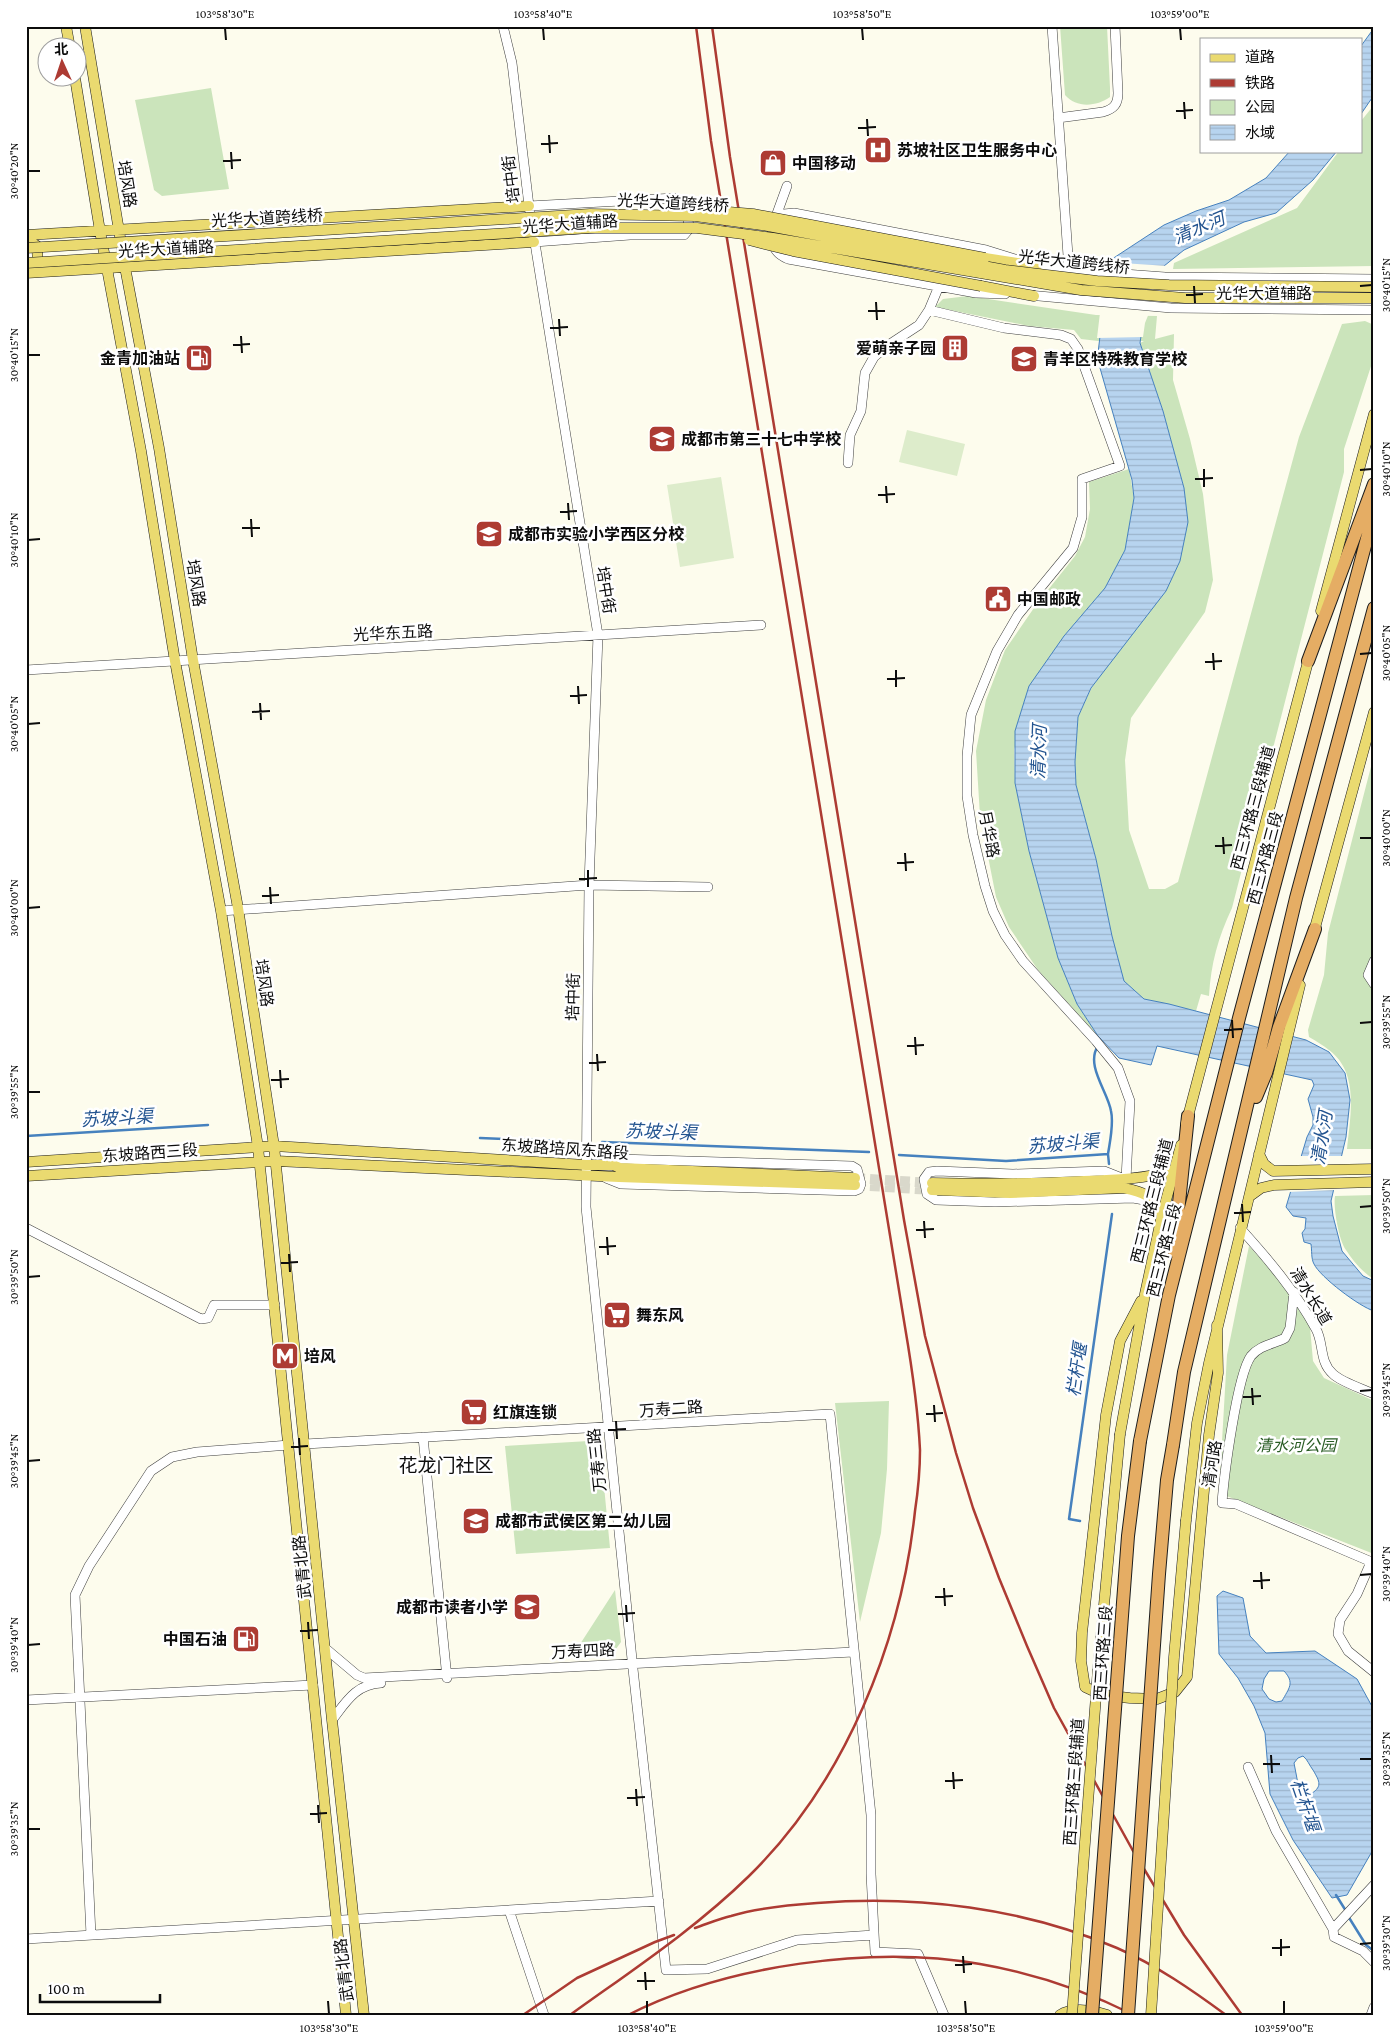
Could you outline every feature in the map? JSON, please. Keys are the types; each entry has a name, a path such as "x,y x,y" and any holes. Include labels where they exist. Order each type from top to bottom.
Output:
{"highway":[{"path":"1308,661 1374,484"},
{"name":"西三环路三段","path":"1092,2015 1128,1536 1140,1441 1169,1295 1239,1018 1374,512"},
{"path":"1278,1027 1296,898 1374,608"},
{"path":"1128,2015 1167,1480 1184,1372 1241,1136 1266,1074 1278,1027 1315,928"},
{"path":"1169,1295 1188,1116"}],"main road":[{"name":"培风路","path":"85,26 125,267 159,448 193,660 238,910 274,1146"},
{"name":"培风路","path":"77,88 100,231 141,446 175,661 221,911 258,1147"},
{"name":"光华大道辅路","path":"26,237 529,206"},
{"path":"644,215 716,211 752,214 1037,266"},
{"name":"光华大道跨线桥","path":"26,248 590,214 696,216 762,225 1005,270 1097,281 1169,285 1374,286"},
{"name":"光华大道跨线桥","path":"26,263 590,228 696,228 773,238 1081,290 1185,298 1374,298"},
{"path":"696,228 793,251 1034,296"},
{"path":"26,237 37,246 38,264 26,272"},
{"name":"光华大道辅路","path":"26,272 534,242"},
{"name":"西三环路三段辅道","path":"1072,2015 1098,1669 1120,1434 1160,1212 1174,1170 1374,414"},
{"path":"1315,928 1374,712"},
{"path":"1151,2015 1174,1657 1197,1423 1217,1325 1259,1154 1266,1074 1278,1027"},
{"name":"东坡路培风东路段","path":"274,1146 585,1170 602,1176 855,1182 620,1168 613,1165 585,1170 276,1161"},
{"name":"东坡路西三段","path":"26,1162 274,1146"},
{"name":"武青北路","path":"274,1146 364,2015"},
{"name":"武青北路","path":"258,1147 290,1446 346,2015"},
{"path":"1259,1154 1268,1169 1279,1172 1374,1169"},
{"name":"东坡路西三段","path":"26,1176 276,1161"},
{"path":"1160,1212 1150,1196 1123,1188 1010,1193 932,1187 1125,1179 1151,1177 1174,1170"},
{"path":"1279,1172 1282,1185"},
{"path":"1250,1196 1261,1188 1274,1185 1374,1182"},
{"path":"1145,1294 1120,1342 1106,1415 1092,1539 1080,1661 1085,1687 1102,1695 1157,1698 1175,1692 1187,1677 1208,1444 1218,1373 1217,1325"},
{"path":"1060,2015 1065,2012 1092,2010 1107,2015"}],"street":[{"name":"培中街","path":"503,26 512,63 534,242 598,635 589,885 585,1170"},
{"path":"1052,26 1069,270"},
{"path":"1058,118 1103,112 1116,106 1118,93 1114,26"},
{"path":"775,219 788,186"},
{"name":"光华大道辅路","path":"529,206 675,198 684,202 687,208 689,229 684,235 630,235 534,242"},
{"name":"光华大道辅路","path":"1374,279 1166,277 1069,270 1037,266 986,250 794,213 784,214 775,219 772,232 773,245 779,255 788,259 976,293 1034,296 1153,307 1374,310"},
{"path":"848,464 850,435 861,411 866,372 874,357 919,325 929,310 939,286"},
{"name":"月华路","path":"929,310 1004,328 1061,335 1071,339 1078,349 1120,466 1082,478 1082,517 1072,548 1018,615 997,651 971,715 967,756 967,796 984,886 1005,935 1023,961 1118,1068 1130,1101 1125,1179"},
{"name":"光华东五路","path":"26,670 761,626"},
{"path":"221,911 589,885 708,886"},
{"path":"1374,961 1368,975 1374,984"},
{"path":"602,1176 622,1184 854,1191 859,1189 861,1184 857,1169 852,1166 627,1159 618,1159 613,1165"},
{"name":"万寿三路","path":"585,1170 586,1207 666,1970 707,1969 797,1940 874,1935"},
{"path":"1125,1179 1104,1171 1013,1174 936,1170 929,1172 924,1179 927,1194 936,1200 995,1202 1133,1198 1144,1200 1160,1212"},
{"path":"26,1228 201,1319 208,1318 214,1306 275,1306"},
{"name":"清水长道","path":"1240,1228 1274,1265 1294,1292 1318,1332 1325,1364 1334,1376 1374,1394"},
{"name":"清河路","path":"1294,1292 1290,1328 1285,1338 1263,1346 1251,1356 1240,1385 1223,1483 1222,1503 1236,1504 1372,1563"},
{"name":"万寿二路","path":"305,1444 830,1414 854,1655"},
{"path":"423,1437 447,1676"},
{"path":"91,1935 75,1595 90,1566 151,1471 172,1457 197,1452 290,1446"},
{"path":"1372,1563 1357,1594 1340,1620 1338,1634 1348,1651 1374,1672"},
{"name":"万寿四路","path":"325,1648 364,1678 447,1676 854,1655"},
{"path":"854,1655 871,1815 875,1952 918,1954 944,2015"},
{"name":"万寿四路","path":"332,1720 349,1698 365,1685 447,1676"},
{"path":"26,1700 313,1685"},
{"path":"1248,1768 1276,1831 1333,1929 1334,1937 1363,1951 1374,1962"},
{"path":"1333,1929 1374,1885"},
{"path":"26,1939 659,1901"},
{"path":"509,1910 544,2015"},
{"path":"1371,2015 1374,2008"}],"green space":[{"path":"1060,26 1107,26 1110,97 1099,103 1086,105 1075,102 1065,95"},
{"path":"211,88 229,189 162,196 154,190 135,100"},
{"path":"1374,105 1374,266 1173,269 1174,263 1297,208 1338,152 1362,152 1362,120"},
{"path":"968,296 1096,315 1157,316 1155,339 1174,334 1173,380 1203,494 1213,580 1205,612 1131,718 1125,760 1129,830 1149,889 1165,889 1178,882 1299,437 1342,324 1365,321 1374,325 1374,357 1344,449 1344,472 1232,908 1216,951 1211,973 1209,996 1201,994 1196,1011 1144,999 1123,981 1096,859 1076,785 1075,762 1078,717 1184,488 1163,411 1140,343 1144,341 1081,339 1074,330 1029,326 935,307 943,299"},
{"path":"907,430 965,444 957,476 899,462"},
{"path":"1129,469 1134,498 1125,550 1105,588 1064,636 1014,749 1015,783 1029,851 1058,958 1077,1004 1098,1036 1038,970 1009,927 996,897 980,816 976,751 986,700 1005,650 1036,605 1075,556 1085,537 1090,509 1089,482"},
{"path":"721,477 734,558 680,567 667,485"},
{"path":"1374,755 1374,950 1364,976 1374,993 1374,1149 1347,1149 1351,1109 1349,1083 1339,1060 1329,1050 1309,1037 1308,1030 1324,975 1328,933"},
{"path":"1374,1195 1374,1279 1358,1266 1343,1246 1337,1224 1335,1196"},
{"name":"清水河公园","path":"1249,1246 1283,1283 1310,1327 1313,1361 1324,1378 1374,1401 1374,1554 1219,1493 1227,1355"},
{"path":"889,1401 887,1469 881,1533 860,1622 835,1403"},
{"path":"589,1441 601,1455 610,1548 516,1554 505,1446"},
{"path":"615,1590 621,1642 613,1653 573,1655"}],"water":[{"path":"1374,28 1374,95 1362,113 1362,45"},
{"name":"清水河","path":"1289,152 1336,152 1313,180 1276,213 1244,222 1184,250 1164,266 1143,323 1140,343 1163,411 1184,488 1188,522 1180,561 1166,591 1091,688 1078,717 1075,762 1076,785 1096,859 1112,936 1124,981 1144,999 1306,1040 1329,1052 1345,1073 1350,1100 1346,1137 1331,1201 1342,1251 1363,1276 1374,1281 1374,1311 1341,1291 1318,1270 1312,1260 1311,1244 1304,1242 1302,1233 1305,1229 1306,1218 1293,1216 1286,1207 1307,1137 1313,1125 1313,1117 1308,1099 1314,1085 1312,1080 1157,1046 1151,1065 1119,1058 1098,1036 1077,1004 1058,958 1029,851 1015,783 1015,731 1029,686 1064,636 1105,588 1125,550 1134,498 1132,480 1100,368 1098,353 1109,261 1164,225 1196,211 1229,200 1266,178"},
{"path":"1223,1591 1243,1598 1250,1636 1266,1653 1315,1651 1357,1679 1374,1710 1374,1848 1347,1895 1332,1898 1293,1840 1270,1794 1265,1733 1254,1706 1238,1678 1219,1654 1217,1596","holes":["1269,1671 1284,1671 1289,1679 1290,1686 1282,1701 1276,1702 1269,1699 1262,1689 1264,1679","1303,1756 1319,1781 1317,1789 1309,1795 1299,1789 1294,1763"]}],"pier":[{"path":"1106,262 1168,266 1145,323 1143,337 1097,338"},
{"path":"1299,1156 1344,1156 1336,1190 1288,1192"}],"waterway":[{"name":"苏坡斗渠","path":"899,1155 1006,1161 1108,1154 1112,1116 1094,1062 1098,1046"},
{"name":"苏坡斗渠","path":"26,1136 208,1125"},
{"name":"苏坡斗渠","path":"480,1138 555,1141"},
{"name":"苏坡斗渠","path":"602,1142 869,1152"},
{"name":"栏杆堰","path":"1108,1154 1109,1164"},
{"name":"栏杆堰","path":"1080,1521 1069,1519 1112,1214"},
{"name":"栏杆堰","path":"1336,1895 1346,1911"},
{"name":"栏杆堰","path":"1348,1916 1366,1945 1374,1951"}],"tunnel":[{"path":"855,1178 932,1183"},
{"path":"855,1185 932,1190"}],"railway":[{"path":"570,2015 707,1914 749,1876 783,1839 813,1798 840,1754 863,1708 882,1660 897,1610 908,1561 919,1473 919,1434 910,1358 711,141 696,26"},
{"path":"712,26 730,157 904,1220 925,1336 956,1453 973,1508 999,1578 1054,1708 1132,1849 1184,1935 1242,2015"},
{"path":"695,1928 722,1919 773,1907 855,1901 932,1903 1007,1914 1081,1934 1117,1948 1173,1978 1226,2015"},
{"path":"523,2015 577,1978 674,1935"},
{"path":"628,2015 709,1983 754,1972 800,1964 893,1957 938,1959 980,1964 1019,1972 1078,1991 1134,2015"}],"place":[{"name":"苏坡社区卫生服务中心","path":"878,150"},
{"name":"中国移动","path":"773,163"},
{"name":"爱萌亲子园","path":"955,348"},
{"name":"金青加油站","path":"199,358"},
{"name":"青羊区特殊教育学校","path":"1024,359"},
{"name":"成都市第三十七中学校","path":"662,439"},
{"name":"成都市实验小学西区分校","path":"489,534"},
{"name":"中国邮政","path":"998,599"},
{"name":"舞东风","path":"617,1315"},
{"name":"培风","path":"285,1356"},
{"name":"红旗连锁","path":"474,1412"},
{"name":"成都市武侯区第二幼儿园","path":"476,1521"},
{"name":"成都市读者小学","path":"527,1607"},
{"name":"中国石油","path":"246,1639"}],"district":[{"name":"花龙门社区","path":"446,1465"}]}
